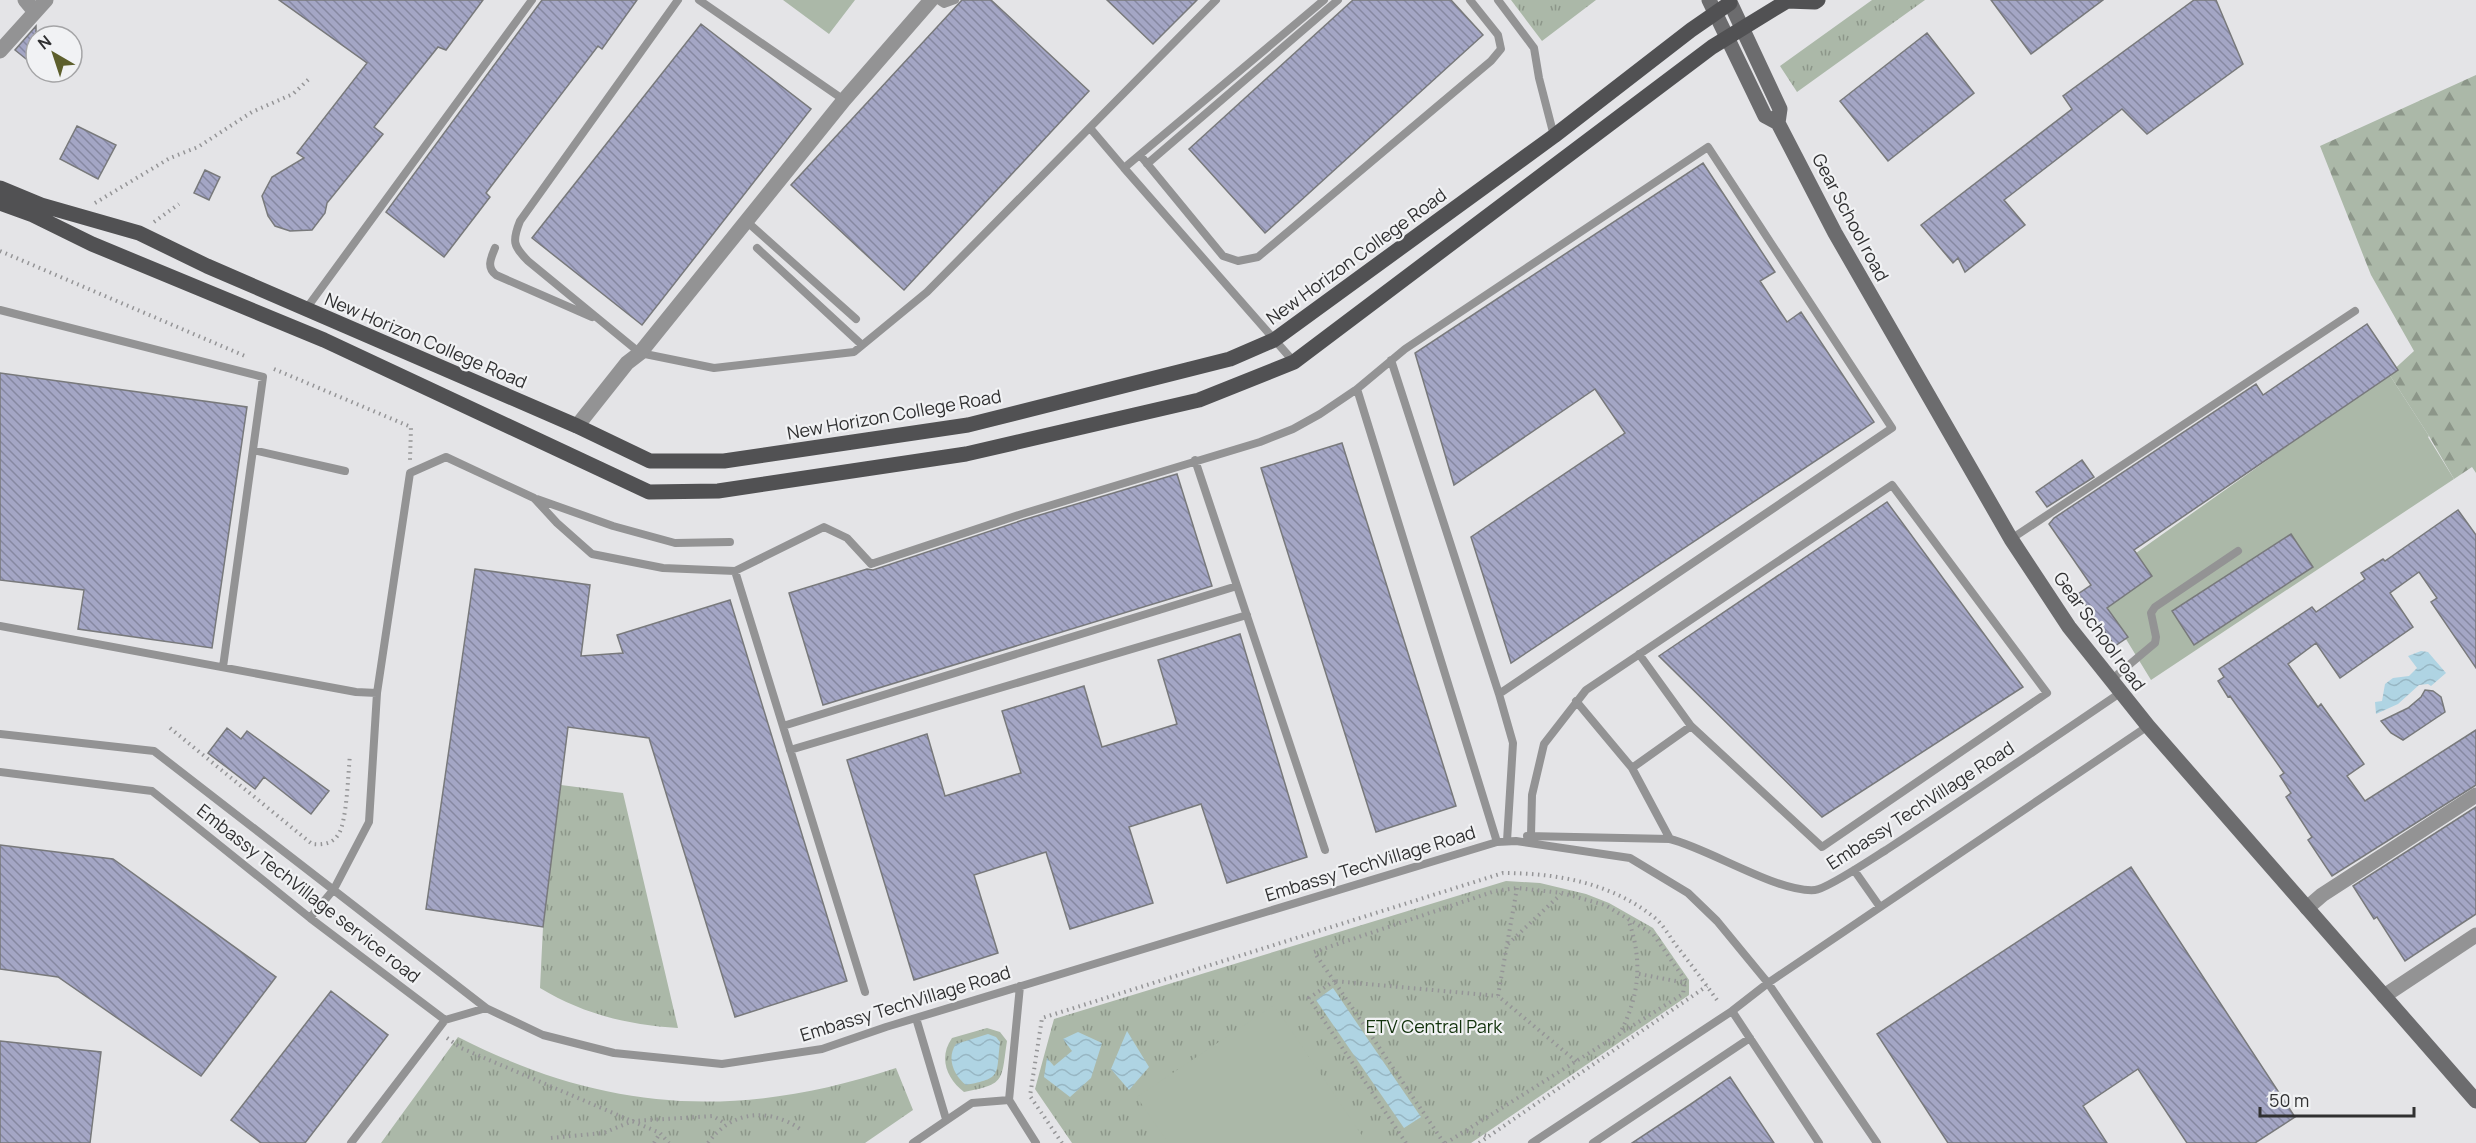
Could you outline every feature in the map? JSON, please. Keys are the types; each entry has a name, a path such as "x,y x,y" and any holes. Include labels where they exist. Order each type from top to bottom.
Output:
{"main road":[{"path":"0,203 33,215 92,244 324,340 649,492 718,491 966,454 1200,400 1293,362 1726,38 1787,1 1815,2 1818,0"},
{"name":"New Horizon College Road","path":"0,188 41,205 139,233 207,266 577,426 650,461 724,461 968,425 1230,359 1274,340 1554,136 1712,6 1729,1"},
{"name":"Gear School road","path":"1729,1 1780,109 1778,123"},
{"name":"Gear School road","path":"1712,6 1765,116 1778,123 1835,233 2011,539 2069,627 2148,726 2476,1101"}],"street":[{"path":"0,51 30,6 46,0"},
{"path":"577,426 627,363 640,353 844,100 931,0"},
{"path":"2307,908 2322,895 2476,795"},
{"path":"2384,996 2476,935"}],"lane":[{"path":"306,309 532,0"},
{"path":"678,0 520,221 514,237 517,250 528,261 640,353 714,368 854,352 927,292 1216,0"},
{"path":"699,0 844,100"},
{"path":"938,0 944,4 955,0"},
{"path":"1125,168 1324,0"},
{"path":"1147,164 1338,0"},
{"path":"1140,155 1223,256 1238,261 1258,257 1491,61 1501,49 1498,35 1470,0"},
{"path":"1498,0 1534,48 1554,136"},
{"path":"1090,128 1293,362"},
{"path":"534,498 557,523 592,554 663,568 735,571 824,527 847,538 871,564 1195,460 1260,442 1293,429 1357,389 1391,360 1708,147 1892,429 1499,693"},
{"path":"745,220 855,319"},
{"path":"495,248 489,264 496,275 596,317"},
{"path":"756,248 862,345"},
{"path":"0,310 263,377 223,667"},
{"path":"2011,539 2355,311"},
{"path":"1391,360 1499,693 1513,743 1512,841"},
{"path":"1357,389 1497,842"},
{"path":"253,450 345,471"},
{"path":"310,918 333,889 369,822 377,693 410,473 446,458 534,498 613,526 675,543 730,542"},
{"path":"1195,460 1325,850"},
{"path":"1531,835 1532,795 1544,744 1586,690 1639,654 1892,485 2047,693 1822,847 1691,726 1639,654"},
{"path":"2111,680 2155,643 2151,612 2155,607 2238,551"},
{"path":"735,571 865,992"},
{"path":"783,726 1237,586"},
{"path":"790,750 1247,615"},
{"path":"0,626 356,692 377,693"},
{"name":"Embassy TechVillage Road","path":"1512,841 1531,835 1670,839 1689,844 1783,885 1816,890 1854,870 2120,693"},
{"path":"1576,701 1632,768 1670,839"},
{"path":"1632,768 1691,726"},
{"path":"1532,1143 1729,1012 1768,983 2148,726"},
{"name":"Embassy TechVillage Road","path":"0,734 154,750 486,1008 543,1035 614,1053 722,1064 822,1049 916,1018 1497,842 1512,841 1630,858 1688,893 1717,921 1768,983 1877,1143"},
{"name":"Embassy TechVillage service road","path":"0,772 153,791 310,918 445,1020"},
{"path":"1854,870 1880,907"},
{"path":"1020,987 1009,1100 1036,1143"},
{"path":"351,1143 445,1020 486,1008"},
{"path":"1729,1012 1750,1038 1819,1143"},
{"path":"916,1018 946,1119"},
{"path":"1593,1143 1750,1038"},
{"path":"913,1143 972,1103 1009,1100"}],"path":[{"path":"89,206 170,158 198,147 252,112 292,94 309,79"},
{"path":"139,233 179,204"},
{"path":"0,251 249,358"},
{"path":"270,367 411,427 410,473"},
{"path":"170,728 312,844 320,845 333,840 342,828 350,755"},
{"path":"1062,1143 1030,1095 1042,1018 1503,873 1553,875 1578,880 1619,896 1657,920 1729,1012"},
{"path":"1498,996 1517,888"},
{"path":"1517,888 1562,894 1605,905 1653,934 1682,974 1686,983 1683,994 1445,1143 1314,952 1495,891 1517,888"},
{"path":"1507,945 1562,894"},
{"path":"1619,1035 1633,1006 1639,974 1638,955 1628,919"},
{"path":"1639,974 1686,983"},
{"path":"1406,1143 1309,998 1334,981 1498,996 1577,1062"},
{"path":"1479,1143 1707,986"},
{"path":"436,1032 461,1048 660,1132 669,1143"},
{"path":"708,1143 726,1124 738,1118 764,1114 783,1119 800,1129"},
{"path":"550,1138 603,1133 633,1121 713,1116 726,1124"},
{"path":"1466,1131 1490,1136"},
{"path":"654,1143 660,1132"}],"green space":[{"path":"783,0 855,0 829,34"},
{"path":"1511,0 1596,0 1542,41"},
{"path":"1872,0 1925,0 1797,92 1780,66"},
{"path":"2476,75 2476,473 2472,467 2454,479 2389,374 2414,351 2371,275 2320,146"},
{"path":"2389,374 2454,479 2151,680 2107,608 2136,553"},
{"path":"561,785 623,793 678,1028 606,1017 573,1005 540,988 543,927"},
{"name":"ETV Central Park","path":"1506,881 1540,883 1586,894 1609,903 1653,928 1689,980 1689,995 1471,1143 1072,1143 1035,1089 1054,1019"},
{"path":"1274,1005 1367,1143 1168,1143 1137,1097"},
{"path":"987,1028 1000,1032 1007,1041 1002,1073 994,1083 988,1086 964,1092 953,1081 946,1068 948,1046 952,1038"},
{"path":"458,1037 513,1062 567,1081 620,1094 674,1100 727,1101 782,1096 838,1085 896,1068 913,1110 865,1143 381,1143"}],"water":[{"path":"2421,651 2428,652 2446,673 2431,686 2419,685 2398,704 2376,714 2375,702 2382,701 2385,684 2393,678 2409,676 2417,668 2408,656"},
{"path":"1333,988 1421,1117 1404,1128 1316,1000"},
{"path":"1127,1031 1149,1067 1129,1090 1111,1069"},
{"path":"1078,1032 1102,1043 1091,1078 1070,1097 1044,1077 1047,1058 1054,1066 1072,1051 1063,1039"},
{"path":"988,1034 996,1037 1000,1042 995,1074 986,1080 966,1085 955,1072 952,1061 953,1049 956,1044"}],"building":[{"path":"279,0 483,0 446,50 438,47 374,127 383,134 327,203 325,213 312,230 290,231 275,226 268,216 262,196 272,177 304,158 297,153 367,63"},
{"path":"542,0 637,0 602,49 598,46 486,193 490,197 444,257 386,212"},
{"path":"962,0 991,0 1089,91 904,290 791,185"},
{"path":"1107,0 1197,0 1153,44"},
{"path":"1353,0 1451,0 1483,35 1265,233 1189,149"},
{"path":"1991,0 2103,0 2031,54"},
{"path":"2194,0 2216,0 2243,64 2147,134 2122,109 2004,200 2025,225 1965,272 1958,258 1953,263 1921,225 2072,109 2063,96"},
{"path":"701,24 811,109 642,325 532,238"},
{"path":"1927,33 1974,93 1888,161 1840,101"},
{"path":"24,40 24,57 15,50"},
{"path":"77,126 116,145 98,179 60,159"},
{"path":"1703,163 1775,272 1760,281 1787,322 1801,312 1874,422 1511,663 1471,537 1625,433 1595,389 1454,485 1415,353"},
{"path":"205,170 220,177 209,200 194,193"},
{"path":"2367,324 2398,370 2134,550 2152,576 2107,608 2128,637 2115,646 2078,594 2091,585 2049,524 2054,518 2256,384 2263,395"},
{"path":"0,373 247,407 212,648 78,629 84,590 0,580"},
{"path":"1342,443 1456,806 1376,832 1261,468"},
{"path":"2082,460 2094,477 2047,507 2036,492"},
{"path":"1177,474 1212,586 823,705 789,593 867,569 873,570 1023,520"},
{"path":"1887,502 2023,687 1822,817 1659,656"},
{"path":"2458,510 2476,535 2476,668 2431,602 2437,598 2419,572 2390,593 2413,627 2340,678 2316,643 2288,664 2318,707 2321,704 2364,764 2347,776 2365,801 2476,730 2476,785 2332,876 2308,840 2312,837 2286,797 2291,793 2280,776 2284,773 2218,681 2224,677 2219,669 2312,607 2316,612 2365,579 2361,573 2383,559 2385,561"},
{"path":"2291,534 2313,567 2194,645 2172,611"},
{"path":"475,569 590,585 581,656 623,653 617,635 730,600 847,981 735,1017 649,738 568,727 543,927 426,909"},
{"path":"1240,634 1307,857 1227,883 1201,804 1129,827 1153,903 1070,929 1046,852 974,875 998,953 914,980 847,760 927,734 945,796 1021,773 1002,711 1084,686 1102,747 1177,724 1158,660"},
{"path":"2425,690 2433,691 2441,697 2445,712 2403,740 2391,733 2381,721 2408,708 2421,697"},
{"path":"227,728 241,739 247,731 329,791 311,814 264,777 255,789 208,753"},
{"path":"2476,807 2476,914 2405,961 2377,917 2374,919 2353,886"},
{"path":"0,845 113,859 276,977 201,1076 58,977 0,969"},
{"path":"2131,867 2295,1117 2255,1143 2187,1143 2138,1069 2083,1106 2107,1143 1948,1143 1877,1034"},
{"path":"331,991 388,1035 305,1143 261,1143 231,1120"},
{"path":"0,1041 101,1052 90,1143 0,1143"},
{"path":"1730,1077 1774,1143 1632,1143 1691,1104"}]}
